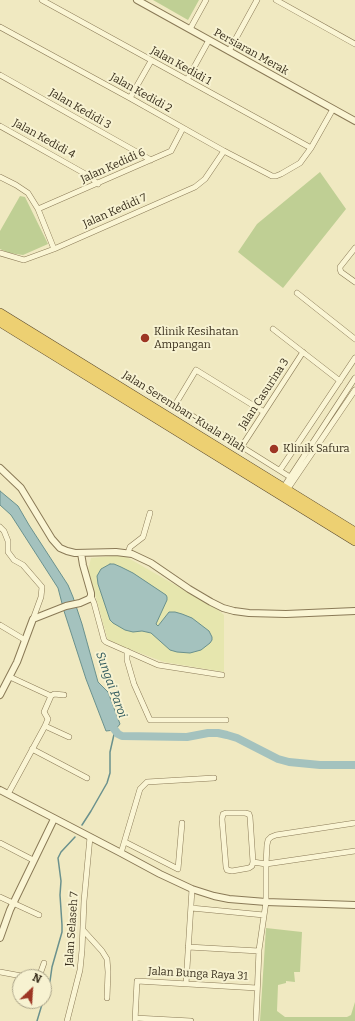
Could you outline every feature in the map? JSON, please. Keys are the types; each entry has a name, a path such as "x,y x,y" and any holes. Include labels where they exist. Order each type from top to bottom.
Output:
{"highway":[{"name":"Jalan Seremban-Kuala Pilah","path":"0,313 355,532"},
{"name":"Jalan Seremban-Kuala Pilah","path":"0,322 355,541"}],"street":[{"name":"Jalan Kedidi 1","path":"42,0 311,148"},
{"name":"Persiaran Merak","path":"137,0 355,121"},
{"path":"190,29 206,0"},
{"path":"229,51 257,0"},
{"path":"276,0 355,44"},
{"name":"Jalan Kedidi 2","path":"0,27 272,176 281,174 300,163 311,148"},
{"path":"187,80 209,40"},
{"path":"130,98 151,61"},
{"name":"Jalan Kedidi 3","path":"0,75 151,160"},
{"path":"311,148 333,109"},
{"name":"Jalan Kedidi 4","path":"0,126 89,176 98,184"},
{"name":"Jalan Kedidi 6","path":"38,210 171,151 183,128"},
{"name":"Jalan Kedidi 7","path":"0,253 24,260 54,249 195,187 205,179 224,151"},
{"path":"1,179 28,193 38,210 54,249"},
{"path":"355,248 340,269 355,282"},
{"path":"297,293 355,339"},
{"path":"273,329 340,381"},
{"name":"Jalan Casurina 3","path":"242,446 303,352"},
{"path":"280,470 355,358"},
{"path":"264,412 196,370 175,405 290,477"},
{"path":"285,489 290,477 355,378"},
{"path":"285,489 355,390"},
{"path":"0,468 21,488 48,533 60,548 71,552 80,553 116,552 128,553 137,556 212,602 223,608 234,611 286,614 355,611"},
{"path":"128,553 130,547 143,537 150,513"},
{"path":"0,527 4,531 8,541 8,552 14,560 23,565 42,587 41,597 25,640 10,676 3,683 0,696"},
{"path":"80,553 91,596 104,640 106,642 158,666 222,676"},
{"path":"33,619 66,606 80,603 89,599 91,596"},
{"path":"0,625 25,640"},
{"path":"127,651 127,660 134,684 150,720 226,720"},
{"path":"10,676 51,696 54,694 64,695"},
{"path":"8,794 48,720 44,712 51,696"},
{"path":"45,726 69,737"},
{"path":"32,749 88,778"},
{"path":"122,853 140,790 147,782 214,778"},
{"path":"0,790 160,874 192,889 229,899 266,902 355,905"},
{"path":"226,812 249,814 252,862 252,866 249,868 232,871 227,870 222,819 223,814 226,812"},
{"path":"0,938 13,903 54,818"},
{"path":"125,842 178,869 182,823"},
{"path":"256,1021 259,951 266,902 266,864 268,840 271,837 355,823"},
{"name":"Jalan Selaseh 7","path":"67,1021 80,970 84,900 90,837"},
{"path":"0,843 33,860"},
{"path":"252,862 266,864 355,851"},
{"path":"186,984 192,889"},
{"path":"0,896 39,915"},
{"path":"191,908 264,915"},
{"path":"83,930 102,951 107,959 107,998"},
{"path":"188,947 259,951"},
{"path":"42,969 44,963"},
{"path":"0,972 12,974"},
{"name":"Jalan Bunga Raya 31","path":"135,1020 137,981 257,988"},
{"path":"135,1020 191,1021"}],"green space":[{"path":"153,0 199,0 188,20"},
{"path":"320,172 346,209 283,288 238,252 257,224"},
{"path":"20,196 25,197 48,244 23,255 9,253 0,249 0,231"},
{"path":"123,555 217,609 224,615 224,672 164,662 108,641 88,570 91,558"},
{"path":"266,928 302,932 300,972 294,972 295,982 286,981 286,983 278,985 277,1011 285,1017 347,1017 351,1015 355,1002 355,1021 260,1021"}],"water":[{"path":"0,491 18,506 68,585 82,624 98,682 108,692 120,724 115,730 106,731 86,679 58,588 11,515 0,505"},
{"path":"110,564 114,564 133,573 166,595 167,600 156,624 158,626 169,612 182,614 192,618 209,631 212,637 210,643 201,650 190,653 177,652 170,650 151,633 125,630 113,623 110,620 98,584 97,576 101,569"}],"waterway":[{"name":"Sungai Paroi","path":"110,721 111,725 118,734 122,736 187,737 208,733 218,733 237,738 278,759 289,762 320,765 355,765"},
{"path":"82,825 107,783 110,773 110,752 115,730"},
{"path":"52,969 62,932 60,895 61,881 58,858 61,852 75,837"},
{"path":"37,1021 41,1009"}],"place":[{"name":"Klinik Kesihatan Ampangan","path":"145,338"},
{"name":"Klinik Safura","path":"274,449"}]}
